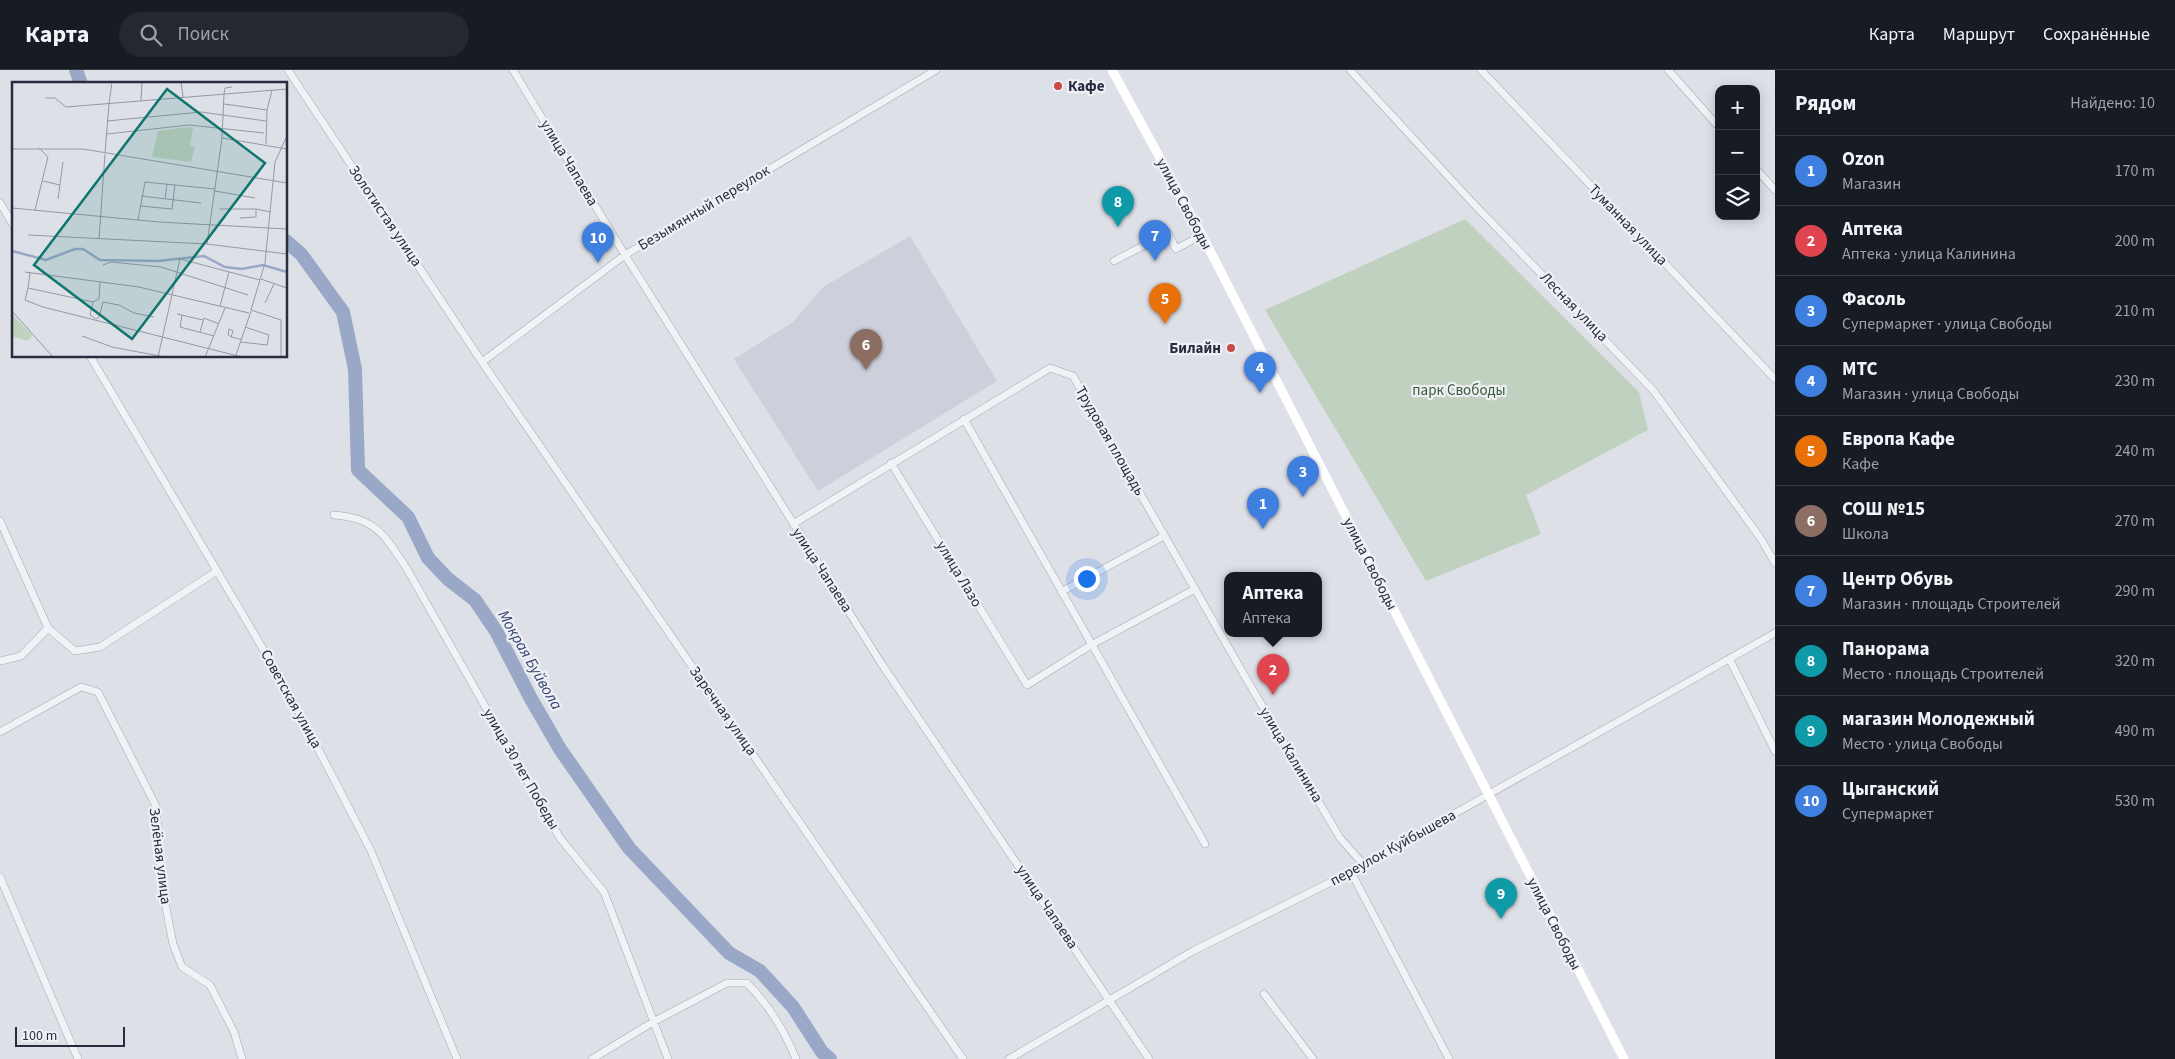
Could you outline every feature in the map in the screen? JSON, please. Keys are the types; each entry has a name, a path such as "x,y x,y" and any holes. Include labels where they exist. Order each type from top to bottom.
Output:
{"main road":[{"name":"улица Свободы","path":"1112,70 1202,234 1624,1059"}],"street":[{"name":"Золотистая улица","path":"288,70 482,362"},
{"name":"улица Чапаева","path":"513,70 625,255 881,663 1150,1059"},
{"name":"Безымянный переулок","path":"482,362 625,255 936,70"},
{"name":"Лесная улица","path":"1350,70 1470,200 1653,390 1761,539 1775,563"},
{"name":"Туманная улица","path":"1481,70 1775,379"},
{"path":"1668,70 1715,123"},
{"path":"1760,173 1775,190"},
{"path":"0,203 12,223"},
{"path":"1114,261 1168,233 1176,249 1202,234"},
{"name":"Советская улица","path":"91,358 285,686 371,851 457,1059"},
{"name":"Заречная улица","path":"482,362 962,1059"},
{"name":"Трудовая площадь","path":"793,524 1050,368 1073,376 1195,589"},
{"path":"964,419 1205,844"},
{"name":"улица Лазо","path":"891,463 1027,685 1091,645"},
{"name":"улица 30 лет Победы","path":"334,515 353,516 379,530 407,569 560,838 604,892 668,1059"},
{"path":"0,521 48,628 75,651 100,648 218,571"},
{"path":"1061,592 1164,536"},
{"path":"1091,645 1195,589"},
{"name":"улица Калинина","path":"1195,589 1340,838 1364,865"},
{"path":"0,661 21,656 48,628"},
{"name":"переулок Куйбышева","path":"1009,1059 1193,951 1364,865 1775,633"},
{"path":"1730,660 1775,751"},
{"name":"Зелёная улица","path":"0,732 81,687 98,692 156,806 162,887 173,944 182,967 210,985 234,1032 242,1059"},
{"path":"1351,872 1449,1059"},
{"path":"0,877 78,1059"},
{"path":"592,1059 654,1022 727,983 748,983 768,1007 786,1036 796,1059"},
{"path":"1264,994 1313,1059"}],"shaded area":[{"path":"910,236 997,381 818,491 734,359 793,322 823,287"}],"green space":[{"name":"парк Свободы","path":"1465,219 1639,392 1648,430 1526,495 1541,534 1426,581 1265,310"}],"waterway":[{"name":"Мокрая Буйвола","path":"76,70 80,82"},
{"name":"Мокрая Буйвола","path":"288,243 301,254 343,312 355,369 358,470 408,517 428,558 448,579 475,600 496,631 530,697 560,749 629,848 729,953 760,971 793,1007 822,1052 830,1059"}],"place":[{"name":"Кафе","path":"1058,86"},
{"name":"Панорама","path":"1118,227"},
{"name":"Центр Обувь","path":"1155,261"},
{"name":"Цыганский","path":"598,263"},
{"name":"Европа Кафе","path":"1165,324"},
{"name":"Билайн","path":"1231,348"},
{"name":"СОШ №15","path":"866,370"},
{"name":"МТС","path":"1260,393"},
{"name":"Фасоль","path":"1303,497"},
{"name":"Ozon","path":"1263,529"},
{"name":"Аптека","path":"1273,695"},
{"name":"магазин Молодежный","path":"1501,919"}]}
